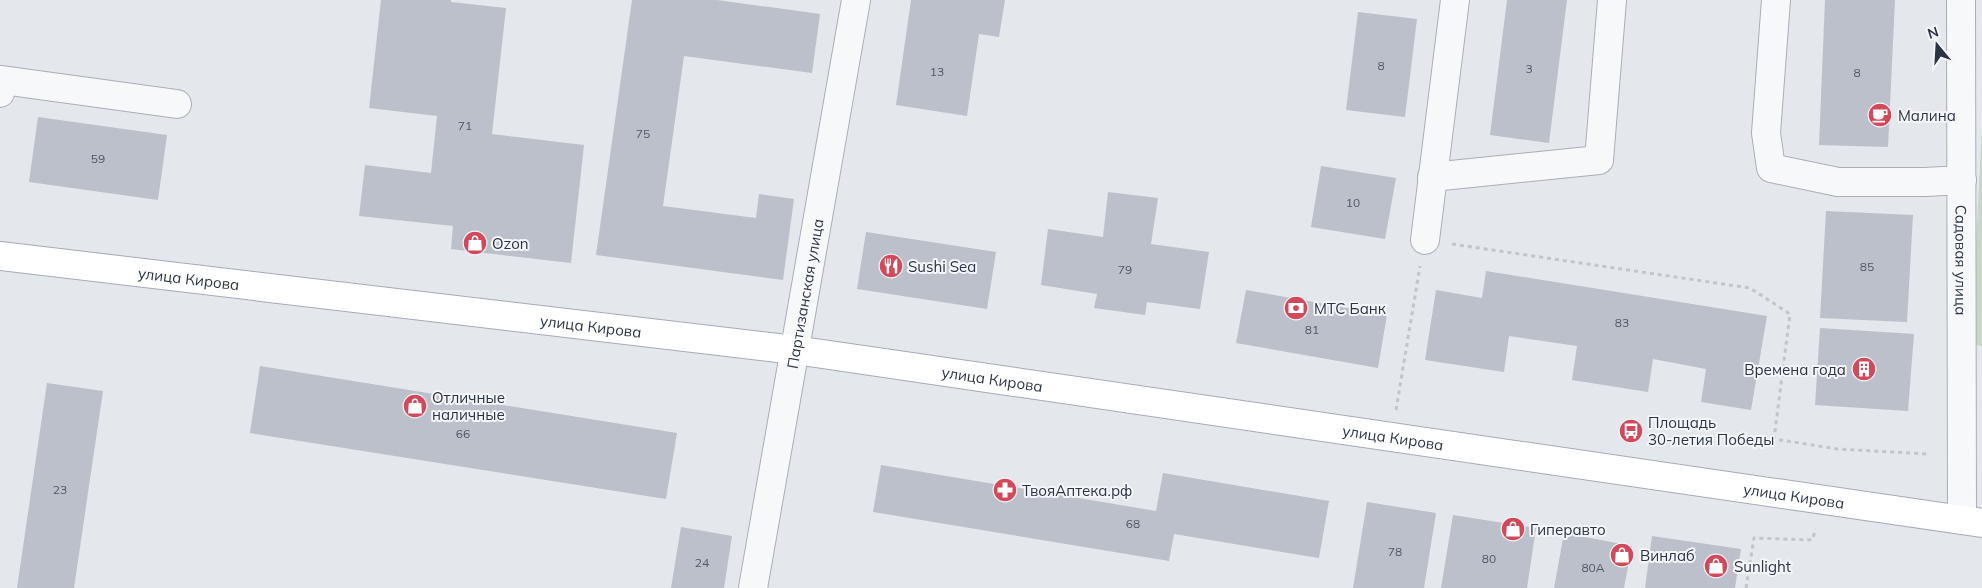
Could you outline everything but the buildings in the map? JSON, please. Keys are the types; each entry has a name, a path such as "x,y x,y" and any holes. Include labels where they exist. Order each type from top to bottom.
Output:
{"main road":[{"name":"улица Кирова","path":"0,256 795,350 1972,522"}],"street":[{"name":"Партизанская улица","path":"753,588 856,0"},
{"path":"1424,240 1455,0"},
{"path":"1432,177 1599,160 1612,0"},
{"path":"1776,0 1766,133 1772,168 1838,182 1962,180"},
{"name":"Садовая улица","path":"1961,0 1962,180 1972,522"},
{"path":"0,93 2,80 177,104"}],"path":[{"path":"1391,438 1424,240 1750,288 1790,314 1774,439 1838,449 1928,454"},
{"path":"1746,588 1754,538 1812,540 1816,529"}],"green space":[{"path":"1982,126 1982,346 1971,344"}],"place":[{"name":"Малина","path":"1880,115"},
{"name":"Ozon","path":"475,243"},
{"name":"Sushi Sea","path":"891,266"},
{"name":"МТС Банк","path":"1296,308"},
{"name":"Времена года","path":"1864,369"},
{"name":"Отличные наличные","path":"415,406"},
{"name":"Площадь 30-летия Победы","path":"1631,431"},
{"name":"ТвояАптека.рф","path":"1005,490"},
{"name":"Гиперавто","path":"1513,529"},
{"name":"Винлаб","path":"1622,555"},
{"name":"Sunlight","path":"1716,566"}]}
